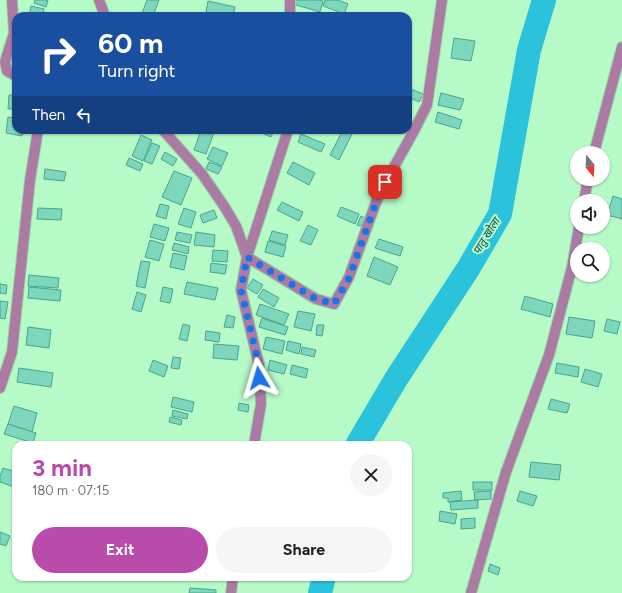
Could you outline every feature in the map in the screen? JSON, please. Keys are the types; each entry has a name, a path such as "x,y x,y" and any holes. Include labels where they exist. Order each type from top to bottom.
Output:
{"street":[{"path":"12,0 13,12"},
{"path":"99,0 104,12"},
{"path":"290,0 290,12"},
{"path":"167,134 202,174 224,206 236,226 247,257 316,299 334,304 349,278 379,194 415,130 427,105 442,0"},
{"path":"12,39 5,62 7,72 12,74"},
{"path":"596,146 622,47"},
{"path":"0,388 12,352 30,180 37,134"},
{"path":"255,441 261,404 259,365 241,290 247,257 287,134"},
{"path":"471,593 506,472 549,355 572,267 578,234"},
{"path":"231,593 232,581"}],"building":[{"path":"35,0 48,0 46,7 34,3"},
{"path":"147,0 159,0 154,12 142,12"},
{"path":"295,0 323,1 320,12 293,4"},
{"path":"325,0 338,0 348,4 345,12 339,12 323,6"},
{"path":"208,1 235,7 234,12 206,12"},
{"path":"31,6 44,9 44,12 30,12"},
{"path":"454,38 475,41 471,61 451,58"},
{"path":"412,90 423,94 419,102 412,99"},
{"path":"441,93 464,99 460,110 438,105"},
{"path":"9,95 12,95 12,109 8,109"},
{"path":"438,112 462,120 459,129 435,122"},
{"path":"8,117 12,118 12,134 22,134 22,136 6,133"},
{"path":"200,134 214,134 206,154 194,150"},
{"path":"264,134 272,134 271,137"},
{"path":"301,134 325,144 321,152 298,142"},
{"path":"341,134 352,134 339,160 330,155"},
{"path":"141,135 152,140 143,161 132,156"},
{"path":"152,143 160,146 152,164 144,161"},
{"path":"213,147 228,153 222,166 207,159"},
{"path":"165,152 177,159 173,166 161,159"},
{"path":"129,158 143,164 140,171 126,165"},
{"path":"209,162 222,167 218,174 206,169"},
{"path":"293,162 315,173 309,185 287,173"},
{"path":"45,169 66,172 64,181 44,179"},
{"path":"174,171 192,178 181,205 162,197"},
{"path":"613,196 622,199 622,219 610,216 610,206"},
{"path":"282,202 303,212 299,221 277,210"},
{"path":"160,204 169,206 166,219 156,216"},
{"path":"341,207 359,214 355,224 337,216"},
{"path":"38,208 62,209 61,220 37,219"},
{"path":"184,208 196,212 191,228 178,224"},
{"path":"214,210 217,218 203,223 200,215"},
{"path":"361,216 365,218 361,226 357,225"},
{"path":"154,224 169,228 165,241 150,237"},
{"path":"308,225 318,230 311,245 300,241"},
{"path":"272,231 288,235 285,245 269,240"},
{"path":"177,232 192,235 190,243 175,240"},
{"path":"196,232 215,235 214,247 194,245"},
{"path":"379,239 403,247 400,256 375,248"},
{"path":"150,240 164,244 159,261 145,257"},
{"path":"268,241 286,246 283,257 265,252"},
{"path":"174,243 189,247 188,254 172,250"},
{"path":"213,250 228,251 227,262 212,261"},
{"path":"173,253 187,256 184,270 170,267"},
{"path":"374,257 398,267 390,285 367,276"},
{"path":"141,261 150,262 145,288 136,286"},
{"path":"211,263 227,265 225,274 210,272"},
{"path":"29,275 59,278 58,288 28,286"},
{"path":"253,279 263,285 257,294 247,288"},
{"path":"187,282 218,288 215,300 184,294"},
{"path":"0,284 7,285 6,294 0,293"},
{"path":"29,287 61,290 60,301 28,298"},
{"path":"163,287 173,289 170,303 160,301"},
{"path":"263,289 279,298 274,307 258,297"},
{"path":"137,292 146,295 141,312 132,309"},
{"path":"525,296 553,304 550,317 521,309"},
{"path":"0,301 8,302 5,319 0,318"},
{"path":"260,304 289,314 284,325 256,315"},
{"path":"298,311 315,314 311,331 294,327"},
{"path":"227,315 235,317 233,328 224,327"},
{"path":"569,317 595,321 592,338 566,334"},
{"path":"262,318 288,327 285,335 259,327"},
{"path":"607,319 620,322 617,334 604,331"},
{"path":"183,324 190,326 187,341 179,339"},
{"path":"317,325 324,325 322,336 316,335"},
{"path":"28,327 51,330 49,348 26,345"},
{"path":"206,331 220,333 219,342 205,340"},
{"path":"266,337 285,341 282,354 263,349"},
{"path":"288,341 301,344 299,354 286,350"},
{"path":"214,344 239,346 237,360 213,358"},
{"path":"302,347 316,350 314,357 301,354"},
{"path":"173,357 181,358 179,369 171,368"},
{"path":"153,360 168,366 164,377 149,371"},
{"path":"270,360 287,365 284,374 268,370"},
{"path":"557,363 579,367 578,377 555,373"},
{"path":"292,365 308,369 306,378 290,374"},
{"path":"19,368 53,373 51,387 17,382"},
{"path":"585,369 602,374 598,387 581,382"},
{"path":"173,397 194,402 192,412 171,407"},
{"path":"551,399 570,404 567,413 548,409"},
{"path":"239,403 249,405 248,412 238,410"},
{"path":"14,406 37,413 32,432 8,424"},
{"path":"173,410 188,414 187,419 172,416"},
{"path":"170,417 182,420 181,425 169,422"},
{"path":"8,424 36,433 34,441 27,441 4,434"},
{"path":"531,462 561,465 559,480 529,477"},
{"path":"3,468 12,471 12,486 0,482 0,476"},
{"path":"473,482 492,482 492,490 473,490"},
{"path":"461,491 462,500 448,502 448,498 443,498 443,493"},
{"path":"491,491 491,499 475,500 474,492"},
{"path":"520,491 537,496 533,506 517,501"},
{"path":"478,500 478,508 451,510 450,502"},
{"path":"440,511 457,514 455,524 439,521"},
{"path":"475,518 475,528 461,529 461,519"},
{"path":"0,532 10,536 6,546 0,544"},
{"path":"490,564 500,568 498,575 488,571"},
{"path":"190,588 216,590 216,593 189,593"}],"waterway":[{"name":"पातु खोला","path":"359,441 396,379 468,269 500,214 529,50 544,0"},
{"name":"पातु खोला","path":"320,593 323,581"}],"route":[{"path":"259,378 259,365 249,329 241,290 247,257 316,299 334,304 349,278 379,194 385,182"}]}
